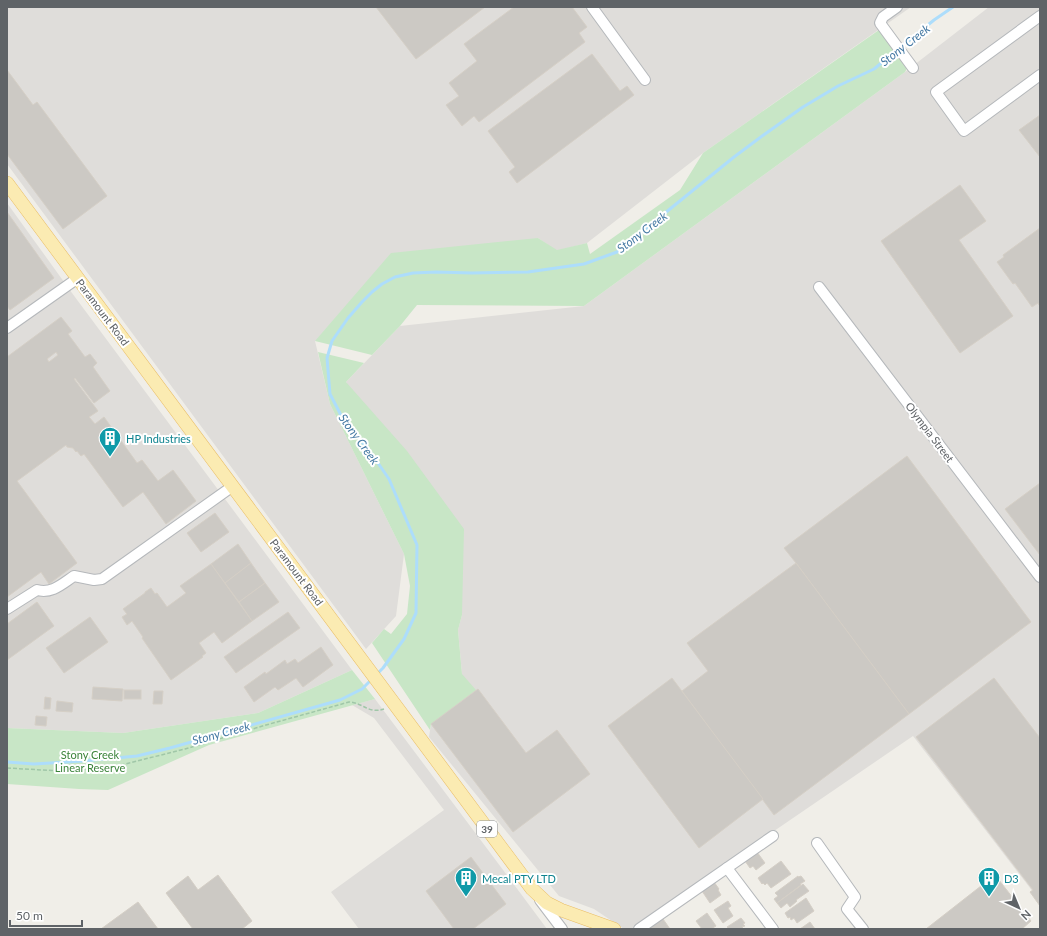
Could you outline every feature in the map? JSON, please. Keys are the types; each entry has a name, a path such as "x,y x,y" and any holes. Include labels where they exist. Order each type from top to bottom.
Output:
{"main road":[{"name":"Paramount Road","path":"7,183 532,889 547,902 561,910 613,929"}],"street":[{"path":"592,7 645,80"},
{"path":"897,7 883,17 880,23 913,68"},
{"path":"1040,16 936,92 964,131 1040,75"},
{"path":"7,328 78,278"},
{"name":"Olympia Street","path":"819,287 1040,577"},
{"path":"7,609 37,590 51,591 74,576 94,580 102,579 233,486"},
{"path":"639,929 773,836"},
{"path":"817,844 854,897 847,909 863,929"},
{"path":"727,868 773,929"},
{"path":"532,889 562,929"}],"path":[{"path":"7,768 61,771 117,766 185,750 266,725 349,702 356,703 374,711 379,710"}],"shaded area":[{"path":"7,7 911,7 703,153 587,243 557,251 538,238 315,341 330,404 404,554 396,616 366,649 7,164"},
{"path":"989,7 1040,7 1040,901 913,736 631,929 624,929 594,909 559,896 429,737 431,724 462,674 458,630 462,615 346,382 400,326 584,306 905,72"},
{"path":"7,203 352,670 258,713 123,733 7,728"},
{"path":"375,699 547,929 359,929 331,892 444,810 374,718 352,705"}],"green space":[{"path":"885,29 910,63 905,72 584,306 417,305 400,326 372,355 315,341 391,253 538,238 557,250 587,243 590,254 680,190 703,153 879,30"},
{"path":"318,352 364,363 346,382 407,451 464,529 462,615 458,630 462,674 476,690 431,724 430,730 372,643 384,629 391,634 407,614 410,586 404,554 330,404"},
{"name":"Stony Creek Linear Reserve","path":"352,670 375,699 209,745 108,790 7,784 7,728 123,733 258,713"}],"building":[{"path":"376,7 485,7 416,59"},
{"path":"514,7 572,7 587,27 579,33 585,42 479,122 474,116 462,126 446,105 459,96 449,83 477,61 464,44"},
{"path":"592,54 620,91 627,86 634,95 517,183 509,172 515,167 488,131"},
{"path":"7,70 33,105 37,102 107,196 63,229 7,154"},
{"path":"1040,115 1040,157 1019,130"},
{"path":"960,185 986,221 959,240 1013,316 960,353 881,241"},
{"path":"7,212 54,278 10,310 7,306"},
{"path":"1040,228 1040,305 1038,303 1032,307 1015,283 1013,284 997,262 1004,257 1003,255"},
{"name":"HP Industries","path":"61,317 72,331 68,334 85,357 90,354 97,363 93,367 110,391 94,403 75,378 74,379 98,411 89,417 95,424 104,417 137,463 142,460 158,481 173,470 196,501 166,524 143,492 123,507 84,454 81,456 73,448 67,447 66,445 17,481 77,563 49,584 41,572 7,597 7,357","holes":["56,352 58,355 49,362 47,359"]},
{"path":"907,456 1031,622 909,714 784,548"},
{"path":"1040,483 1040,555 1005,509"},
{"path":"215,513 229,532 201,552 187,533"},
{"path":"238,544 251,563 225,583 211,564"},
{"path":"251,563 265,583 239,602 225,583"},
{"path":"796,563 909,714 774,815 682,691 708,671 687,643"},
{"path":"211,564 252,621 222,643 214,632 199,643 206,653 202,656 203,657 171,680 132,621 127,625 122,617 127,614 123,609 151,588 155,594 157,593 167,607 186,593 180,586"},
{"path":"265,583 279,602 252,621 239,602"},
{"path":"37,602 54,626 7,660 7,624"},
{"path":"288,612 300,628 236,673 224,657"},
{"path":"90,617 108,642 64,673 46,648"},
{"path":"321,647 333,665 303,687 296,678 278,690 275,687 254,702 244,687 265,672 266,674 285,660 287,664 295,659 298,663"},
{"path":"672,678 763,799 699,848 608,726"},
{"path":"994,678 1040,738 1040,906 1030,892 1033,890 916,737"},
{"path":"93,687 123,689 122,701 92,699"},
{"path":"478,689 526,753 557,730 590,774 513,832 431,724"},
{"path":"124,690 141,690 141,699 124,699"},
{"path":"154,691 163,691 162,704 153,704"},
{"path":"45,697 51,698 50,709 44,709"},
{"path":"57,701 73,703 72,712 56,711"},
{"path":"36,716 47,717 46,726 35,725"},
{"path":"757,852 765,863 756,870 753,866 750,868 745,861"},
{"name":"Mecal PTY LTD","path":"471,857 506,904 473,929 454,929 426,891"},
{"path":"781,861 791,874 771,888 767,883 765,885 763,883 762,884 758,878"},
{"path":"218,875 252,921 242,929 193,929 166,893 188,876 198,890"},
{"name":"D3","path":"995,875 1031,921 1022,929 926,929"},
{"path":"798,876 801,876 805,881 777,903 774,899 778,896 775,893"},
{"path":"714,882 721,895 710,903 702,891"},
{"path":"803,884 809,891 796,900 797,901 790,907 787,903 781,908 777,903"},
{"path":"806,898 814,911 797,923 794,918 791,920 790,917 788,918 785,913"},
{"path":"728,901 731,906 728,908 733,916 723,923 714,910"},
{"path":"138,902 158,929 101,929"},
{"path":"707,913 716,926 711,929 702,929 696,921"},
{"path":"741,918 745,923 743,924 745,926 742,927 744,929 729,929 727,927"},
{"path":"663,919 670,929 648,929 658,922"},
{"path":"810,922 815,929 800,929"}],"waterway":[{"name":"Stony Creek","path":"377,674 404,639 416,613 417,545 389,479 369,450 344,421 330,394 327,358 332,341 348,318 372,292 382,284 395,277 413,273 436,272 528,272 584,264 617,252 734,157 765,134 803,107 838,86 874,69 934,20 953,7"},
{"name":"Stony Creek","path":"7,762 34,764 137,756 340,700 362,689 371,680"}],"place":[{"name":"HP Industries","path":"110,458"},
{"name":"Mecal PTY LTD","path":"466,898"},
{"name":"D3","path":"989,898"}]}
